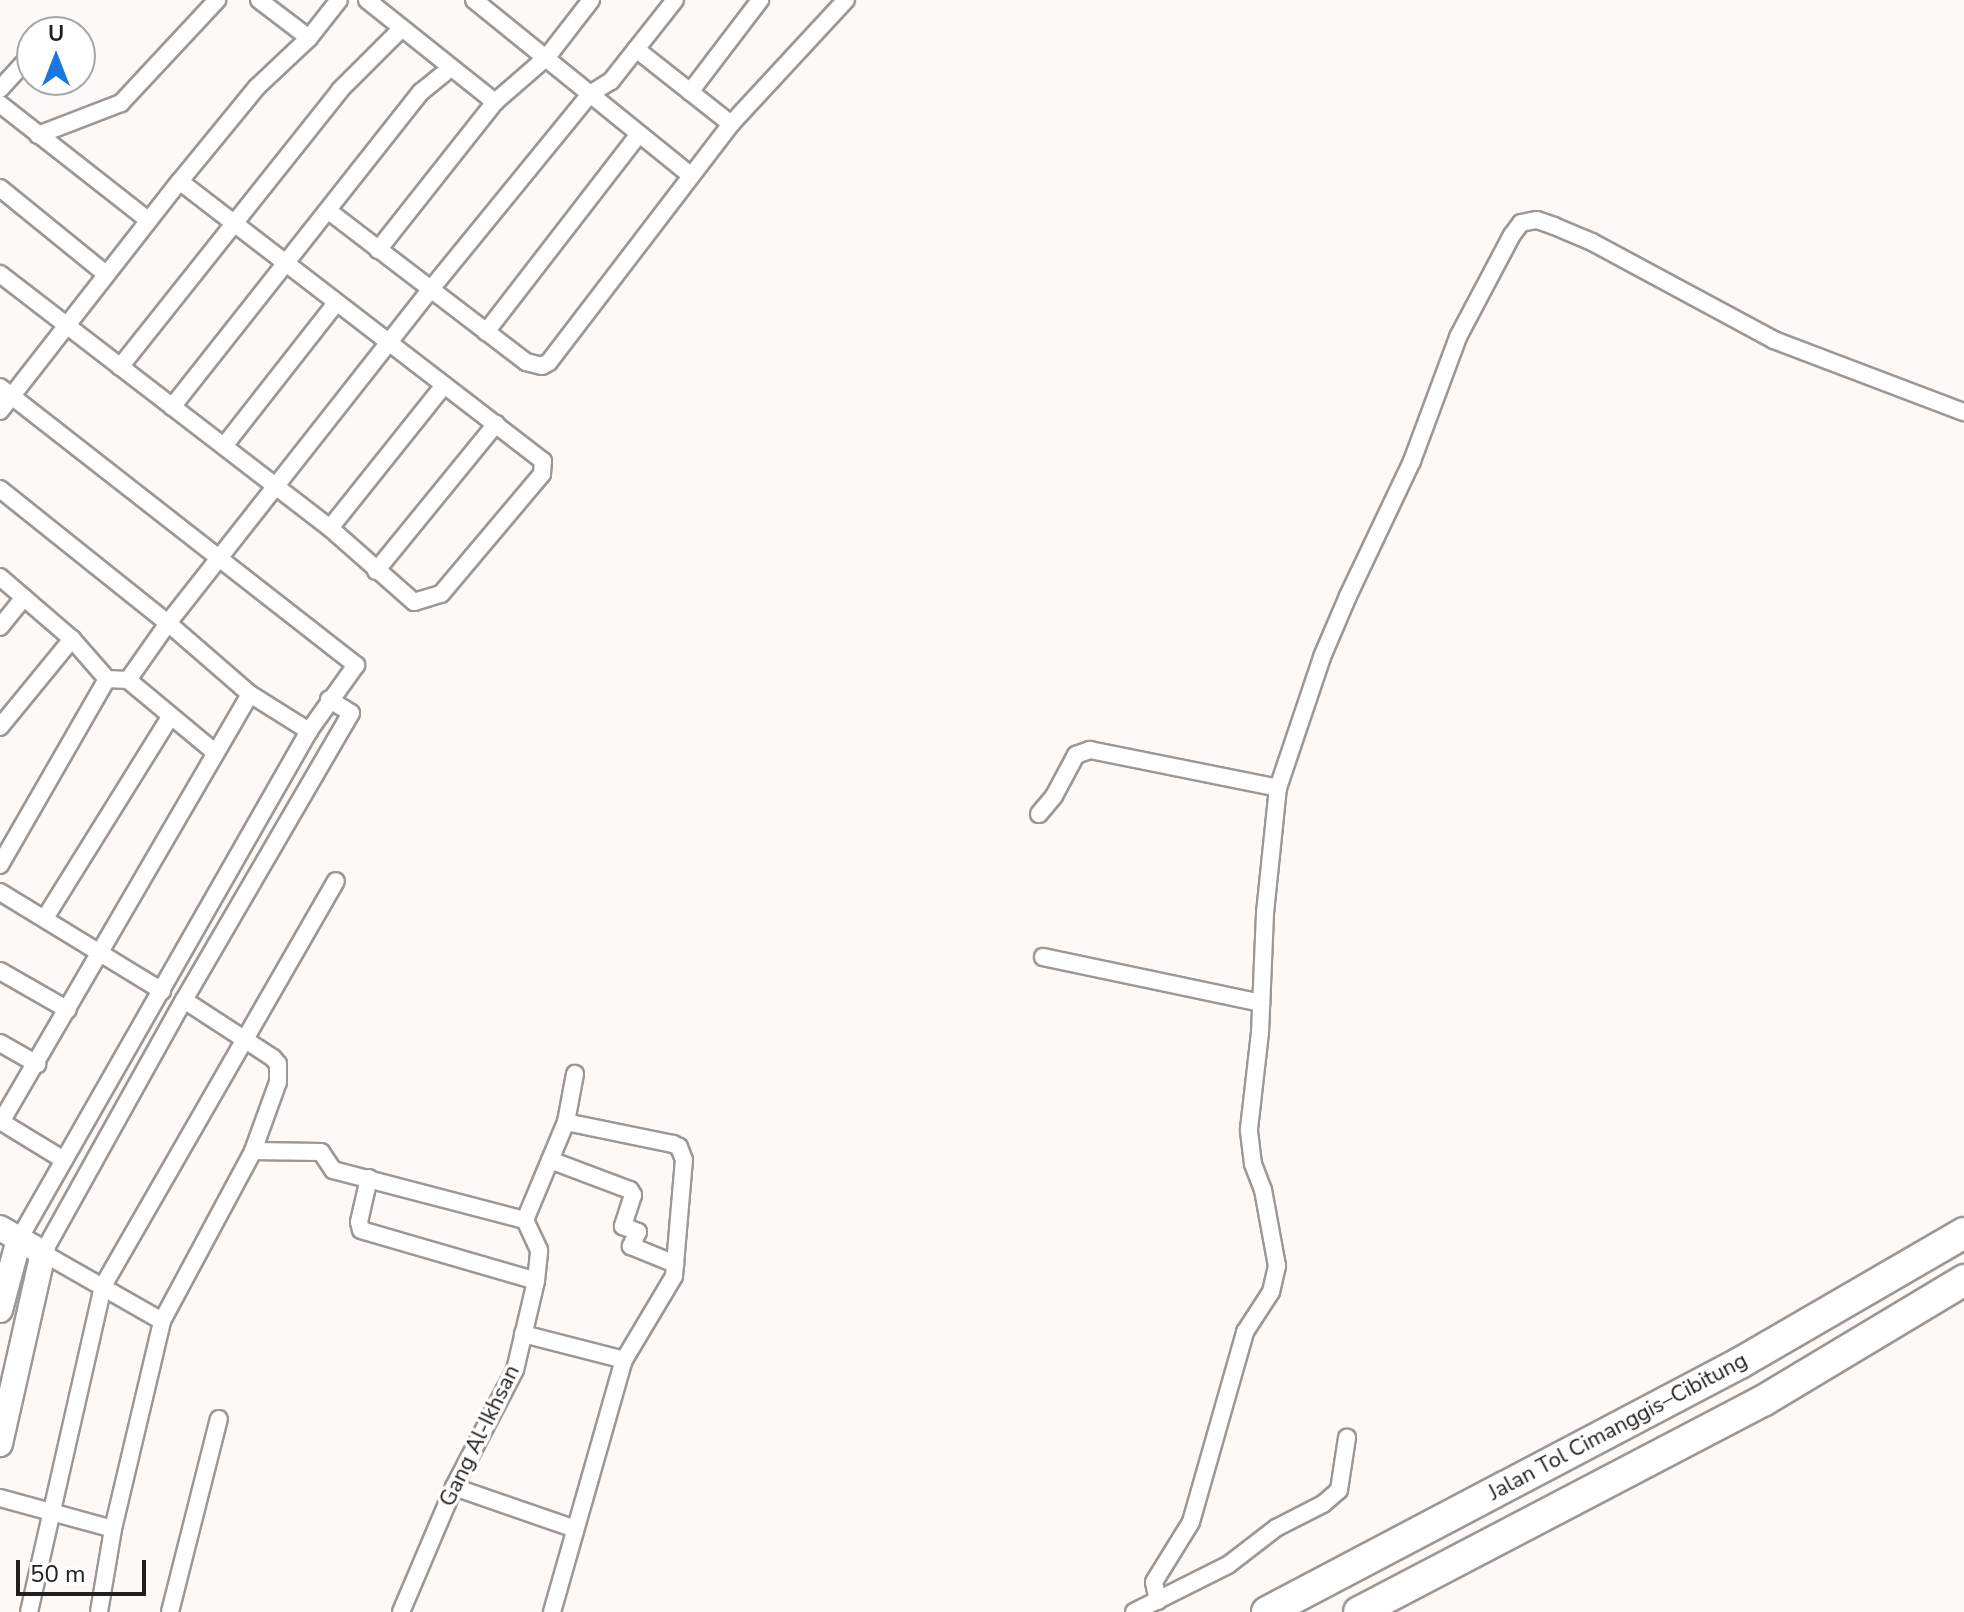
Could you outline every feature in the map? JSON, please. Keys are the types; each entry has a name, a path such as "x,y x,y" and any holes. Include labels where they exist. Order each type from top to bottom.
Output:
{"highway":[{"name":"Jalan Tol Cimanggis–Cibitung","path":"1267,1612 1740,1363 1964,1233"},
{"name":"Jalan Tol Cimanggis–Cibitung","path":"1359,1612 1763,1401 1964,1280"}],"street":[{"path":"38,135 121,103 217,0"},
{"path":"259,0 309,38"},
{"path":"0,411 6,392 257,87 309,38 339,0"},
{"path":"367,0 495,102"},
{"path":"474,0 691,176"},
{"path":"378,250 495,102 547,57 591,0"},
{"path":"128,680 168,623 431,289 590,94 611,81 675,0"},
{"path":"690,92 760,0"},
{"path":"330,212 526,362 537,366 549,362 731,124 846,0"},
{"path":"120,367 340,90 401,29"},
{"path":"636,49 731,124"},
{"path":"172,407 330,212 421,92 451,68"},
{"path":"0,89 16,72"},
{"path":"0,104 148,220"},
{"path":"486,332 638,135"},
{"path":"0,274 330,528 414,602 435,597 456,579 542,474 543,461 180,181"},
{"path":"0,188 106,274"},
{"path":"1158,1601 1154,1582 1191,1522 1245,1332 1271,1292 1277,1266 1267,1206 1250,1147 1278,788 1322,657 1368,547 1412,461 1458,337 1521,223 1537,220 1592,242 1774,340 1964,412"},
{"path":"224,446 336,303"},
{"path":"330,528 444,385"},
{"path":"0,1310 10,1234 64,1160 309,731 356,665 6,392"},
{"path":"376,571 496,424"},
{"path":"0,489 168,623 250,694 309,731"},
{"path":"0,577 72,639 107,679 128,680 216,753"},
{"path":"0,627 24,597"},
{"path":"0,727 72,639"},
{"path":"0,865 107,679"},
{"path":"64,1160 1,1122 250,694"},
{"path":"0,1444 43,1253 184,1000 351,713 329,699"},
{"path":"45,918 170,717"},
{"path":"1039,814 1054,796 1076,755 1090,750 1278,788"},
{"path":"29,1612 103,1286 336,881"},
{"path":"0,892 162,991"},
{"path":"1043,957 1261,1003"},
{"path":"0,971 68,1010"},
{"path":"99,1612 113,1529 162,1321 253,1151 273,1101 280,1072 273,1058 184,1000"},
{"path":"0,1043 37,1064"},
{"path":"253,1151 321,1152 326,1155 330,1169 525,1220 566,1122 575,1074"},
{"path":"552,1612 624,1360 668,1291 675,1264 684,1160 679,1147 566,1122"},
{"path":"550,1160 630,1190 633,1195 623,1226 638,1232 631,1246 675,1264"},
{"path":"369,1178 358,1225 361,1230 536,1281"},
{"name":"Gang Al-Ikhsan","path":"401,1612 454,1487 511,1380 536,1281 539,1250 525,1220"},
{"path":"10,1234 162,1321"},
{"path":"523,1334 624,1360"},
{"path":"170,1612 219,1419"},
{"path":"1134,1612 1228,1565 1276,1528 1297,1519 1333,1496 1339,1490 1347,1438"},
{"path":"454,1487 575,1529"},
{"path":"0,1498 113,1529"}]}
